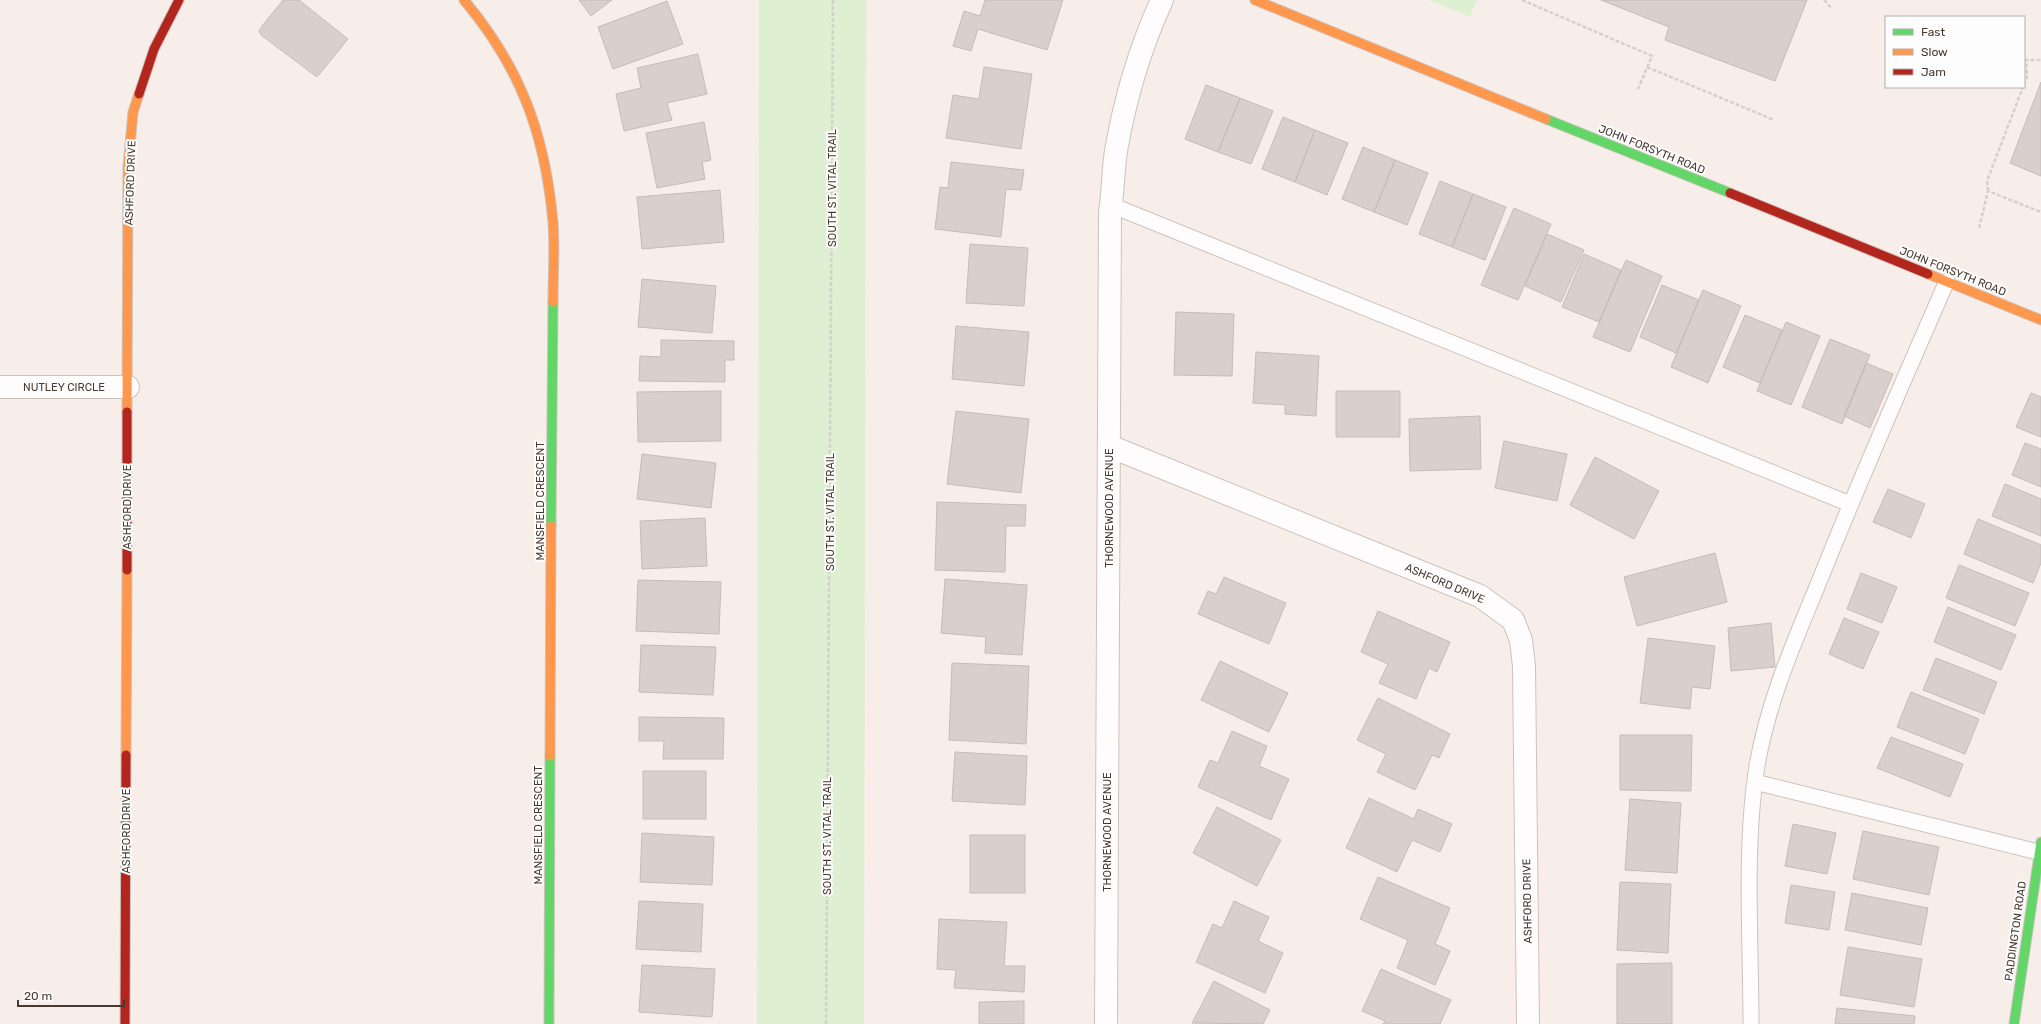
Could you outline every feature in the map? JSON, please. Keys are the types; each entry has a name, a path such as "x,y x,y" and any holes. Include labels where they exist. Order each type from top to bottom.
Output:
{"street":[{"name":"ASHFORD DRIVE","path":"125,1024 128,167 133,112 154,49 179,0"},
{"name":"MANSFIELD CRESCENT","path":"464,0 490,33 517,76 530,106 545,160 554,224 549,1024"},
{"name":"THORNEWOOD AVENUE","path":"1106,1024 1111,205 1116,153 1127,98 1147,35 1162,0"},
{"name":"JOHN FORSYTH ROAD","path":"1255,0 2041,320"},
{"name":"NUTLEY CIRCLE","path":"0,386 128,387"},
{"name":"ASHFORD DRIVE","path":"1109,446 1480,596 1513,620 1520,640 1524,666 1528,1024"},
{"name":"PADDINGTON ROAD","path":"2014,1024 2040,849"}],"lane":[{"path":"1111,205 1850,504"},
{"path":"1751,1024 1750,847 1755,782 1759,758 1783,670 1850,504 1947,281"},
{"path":"1755,782 2040,849"}],"path":[{"name":"SOUTH ST. VITAL TRAIL","path":"826,1024 833,0"},
{"path":"1522,0 1652,56 1638,89"},
{"path":"1824,0 1832,8"},
{"path":"2025,83 2027,77 2026,60 2041,60"},
{"path":"1648,67 1774,120"},
{"path":"1979,228 1988,191 1987,181 2023,88"},
{"path":"1988,191 2041,212"}],"green space":[{"path":"759,0 866,0 864,1024 757,1024"},
{"path":"1429,0 1477,0 1470,17"}],"building":[{"path":"283,0 299,0 348,39 317,77 261,35 259,31"},
{"path":"579,0 612,0 591,16"},
{"path":"985,0 1063,0 1047,50 978,29 971,51 953,46 964,11 980,16"},
{"path":"1601,0 1807,0 1775,81 1665,40 1669,27"},
{"path":"667,1 683,44 613,69 598,27"},
{"path":"698,54 707,94 667,103 672,120 624,131 616,94 641,88 637,68"},
{"path":"984,67 1032,74 1021,149 946,138 953,95 979,99"},
{"path":"2041,82 2041,176 2010,163"},
{"path":"1206,85 1240,98 1218,152 1185,139"},
{"path":"1240,98 1273,111 1251,164 1218,152"},
{"path":"1283,117 1315,130 1295,182 1262,169"},
{"path":"704,122 711,160 702,162 705,179 657,188 646,133"},
{"path":"1315,130 1348,143 1327,195 1295,182"},
{"path":"1363,147 1395,160 1374,212 1342,199"},
{"path":"1395,160 1428,173 1407,225 1374,212"},
{"path":"951,162 1024,170 1021,190 1006,189 1001,237 935,229 940,187 948,188"},
{"path":"1440,181 1473,194 1452,247 1419,234"},
{"path":"720,190 724,242 642,249 637,197"},
{"path":"1473,194 1506,207 1485,260 1452,247"},
{"path":"1514,208 1551,224 1518,300 1481,285"},
{"path":"1547,234 1584,250 1561,302 1525,286"},
{"path":"970,244 1028,248 1024,306 966,303"},
{"path":"1584,254 1621,270 1599,322 1562,307"},
{"path":"1626,260 1662,276 1630,352 1593,337"},
{"path":"642,279 716,286 712,333 638,327"},
{"path":"1662,285 1699,300 1676,353 1640,337"},
{"path":"1703,290 1741,306 1708,383 1671,367"},
{"path":"1176,312 1234,314 1232,376 1174,375"},
{"path":"1745,315 1782,330 1760,383 1723,367"},
{"path":"1786,322 1820,336 1791,405 1757,391"},
{"path":"956,326 1029,332 1024,386 952,379"},
{"path":"1830,339 1870,355 1842,424 1802,407"},
{"path":"661,340 734,341 734,360 725,360 725,382 639,381 640,356 661,357"},
{"path":"1256,352 1319,356 1316,416 1285,414 1285,405 1253,403"},
{"path":"1866,363 1893,374 1870,428 1844,416"},
{"path":"721,391 721,441 638,442 637,392"},
{"path":"1336,391 1400,391 1400,437 1336,437"},
{"path":"2031,393 2041,397 2041,437 2016,427"},
{"path":"956,411 1029,419 1021,493 947,484"},
{"path":"1480,416 1481,469 1410,471 1409,419"},
{"path":"1504,441 1567,454 1557,501 1495,488"},
{"path":"2025,443 2041,449 2041,487 2012,475"},
{"path":"642,454 716,463 711,508 637,499"},
{"path":"1595,457 1659,491 1634,539 1570,505"},
{"path":"2005,484 2041,499 2041,536 1992,516"},
{"path":"1888,489 1925,504 1911,538 1873,522"},
{"path":"937,502 1026,505 1025,526 1006,526 1005,572 935,570"},
{"path":"705,518 707,566 642,569 640,521"},
{"path":"1978,519 2041,545 2041,563 2033,583 1964,554"},
{"path":"1715,553 1727,602 1637,626 1624,577"},
{"path":"1959,565 2029,593 2015,626 1946,598"},
{"path":"1861,573 1897,587 1882,623 1847,609"},
{"path":"1224,577 1286,603 1269,644 1198,614 1208,591 1216,594"},
{"path":"945,579 1027,585 1022,655 985,653 986,637 941,633"},
{"path":"638,580 721,582 719,634 636,631"},
{"path":"1948,607 2016,635 2001,670 1934,642"},
{"path":"1378,611 1450,642 1437,672 1429,668 1416,699 1379,683 1388,664 1361,652"},
{"path":"1844,618 1879,632 1863,669 1829,654"},
{"path":"1771,623 1775,667 1731,671 1728,628"},
{"path":"1648,638 1715,646 1710,689 1692,687 1690,709 1640,703"},
{"path":"641,645 716,647 713,695 639,692"},
{"path":"1936,658 1997,682 1984,714 1923,690"},
{"path":"1220,661 1288,693 1269,732 1201,700"},
{"path":"952,663 1029,666 1026,744 949,740"},
{"path":"1911,692 1979,719 1965,754 1897,727"},
{"path":"1378,698 1450,734 1439,758 1432,755 1415,790 1377,772 1386,754 1357,740"},
{"path":"639,717 724,718 723,759 663,759 664,741 639,741"},
{"path":"1232,731 1267,746 1259,766 1289,779 1271,820 1198,787 1210,760 1218,763"},
{"path":"1620,735 1692,735 1691,791 1620,790"},
{"path":"1891,737 1963,764 1950,797 1877,768"},
{"path":"955,752 1027,756 1025,805 952,801"},
{"path":"643,771 706,771 706,819 643,819"},
{"path":"1369,798 1414,819 1418,809 1452,824 1440,852 1412,840 1397,872 1346,848"},
{"path":"1630,799 1681,803 1677,873 1625,870"},
{"path":"1217,807 1281,840 1257,886 1193,853"},
{"path":"1793,824 1836,833 1827,874 1785,866"},
{"path":"1863,831 1939,847 1929,895 1853,879"},
{"path":"642,833 714,837 712,885 640,882"},
{"path":"970,835 1025,835 1025,893 970,893"},
{"path":"1378,877 1450,908 1435,944 1450,951 1435,985 1397,968 1408,940 1360,919"},
{"path":"1620,882 1671,884 1668,953 1617,950"},
{"path":"1791,885 1835,892 1829,930 1785,923"},
{"path":"1852,893 1928,908 1921,945 1845,930"},
{"path":"639,901 703,904 701,952 636,949"},
{"path":"1234,901 1269,917 1258,941 1283,953 1265,993 1196,962 1213,924 1222,928"},
{"path":"939,919 1007,922 1004,966 1025,966 1024,992 954,988 956,970 937,969"},
{"path":"1848,947 1922,959 1914,1007 1840,995"},
{"path":"1672,963 1672,1024 1617,1024 1617,964"},
{"path":"642,965 715,969 712,1017 639,1012"},
{"path":"1381,969 1451,1000 1440,1024 1383,1024 1385,1021 1362,1011"},
{"path":"1214,981 1270,1010 1263,1024 1192,1023"},
{"path":"1024,1001 1024,1024 979,1024 979,1002"},
{"path":"1837,1008 1915,1016 1914,1024 1835,1024"}],"traffic: fast":[{"path":"1546,119 1730,193"},
{"path":"551,526 553,302"},
{"path":"549,1024 550,756"},
{"path":"2014,1024 2041,842"}],"traffic: slow":[{"path":"464,0 484,25 501,51 527,104 536,131 544,160 553,222 553,302"},
{"path":"1255,0 1546,119"},
{"path":"127,412 128,167 133,112 139,94"},
{"path":"1928,274 2041,320"},
{"path":"550,756 551,526"},
{"path":"126,755 127,570"}],"traffic: jam":[{"path":"139,94 154,49 179,0"},
{"path":"1730,193 1928,274"},
{"path":"127,412 127,570"},
{"path":"125,1024 126,755"}]}
